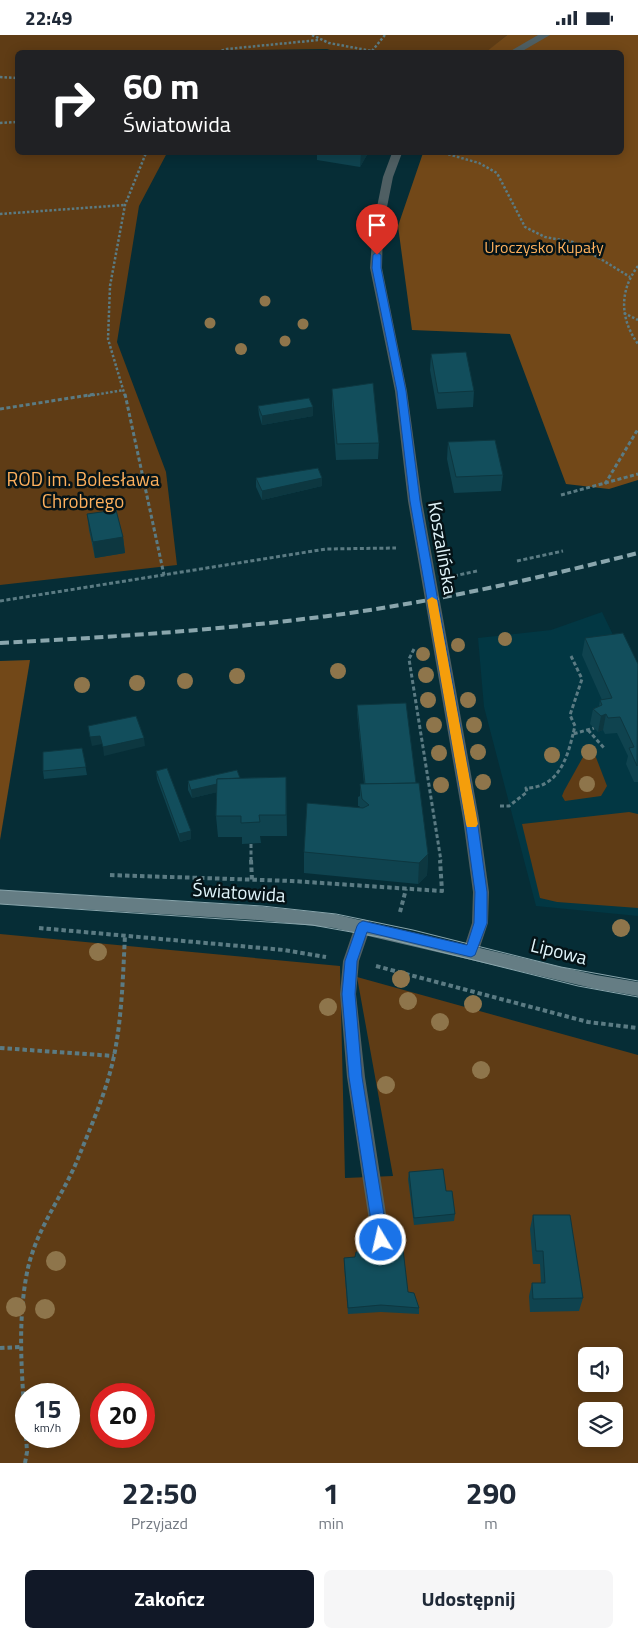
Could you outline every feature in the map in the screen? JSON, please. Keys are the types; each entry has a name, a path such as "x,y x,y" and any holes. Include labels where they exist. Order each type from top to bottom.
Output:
{"street":[{"path":"517,50 545,35"},
{"name":"Koszalińska","path":"396,155 388,177 378,227 376,268 401,391 415,501 471,819 481,892 480,923 471,951"},
{"name":"Światowida","path":"0,897 265,913 363,926 471,951"},
{"path":"363,926 351,961 348,994 356,1077 381,1240"},
{"name":"Lipowa","path":"471,951 596,982 638,989"}],"path":[{"path":"312,35 319,40"},
{"path":"373,50 385,35"},
{"path":"224,50 319,40 367,50"},
{"path":"0,77 15,78"},
{"path":"0,123 15,123"},
{"path":"145,155 125,205 110,286 108,339 124,390 164,575"},
{"path":"452,155 476,161 497,173 525,227 545,237 573,242 630,277"},
{"path":"0,215 125,205"},
{"path":"638,266 630,277 625,289 624,313 630,335 638,344"},
{"path":"624,313 638,320"},
{"path":"0,409 124,390"},
{"path":"605,484 638,429"},
{"path":"561,495 638,474"},
{"path":"0,601 326,549 383,547 403,549"},
{"path":"518,561 563,551"},
{"path":"454,576 477,571"},
{"path":"109,875 292,881 442,891 441,864 409,659 415,645"},
{"path":"500,806 509,806 527,792 526,789 540,788 550,782 569,752 575,726 570,715 582,679 571,656"},
{"path":"573,734 594,728"},
{"path":"588,730 604,749"},
{"path":"252,843 252,880"},
{"path":"29,927 284,950 351,961 382,967 588,1023 638,1028"},
{"path":"25,1463 27,1452 21,1347 26,1278 36,1239 78,1159 114,1056 122,990 125,935"},
{"path":"0,1049 114,1056"},
{"path":"0,1348 21,1347"}],"shaded area":[{"path":"602,612 638,687 638,916 536,906 484,707 478,638 551,630"}],"green space":[{"name":"ROD im. Bolesława Chrobrego","path":"0,35 507,35 490,50 15,50 15,155 166,155 139,206 117,342 166,472 177,565 0,585"},
{"name":"Uroczysko Kupały","path":"507,35 638,35 638,480 609,489 566,484 510,334 412,330 398,226 422,155 624,155 624,50 488,50"},
{"path":"30,660 0,840 0,661"},
{"path":"592,747 607,786 601,796 565,801 562,796 564,791 588,748"},
{"path":"629,812 638,814 638,908 557,902 540,898 522,824"},
{"path":"0,934 340,966 345,1178 393,1176 357,977 638,1055 638,1463 0,1463"}],"building":[{"path":"466,352 474,391 438,393 431,354"},
{"path":"373,383 379,443 337,444 332,389"},
{"path":"309,398 313,407 262,416 258,406"},
{"path":"495,440 503,475 456,477 448,442"},
{"path":"318,468 322,478 262,491 256,478"},
{"path":"116,510 123,537 93,542 87,514"},
{"path":"623,633 638,664 637,766 629,748 634,747 620,717 608,718 606,714 601,716 593,709 602,705 600,700 612,698 585,638"},
{"path":"406,703 416,783 365,784 357,705"},
{"path":"136,716 144,738 103,747 100,736 90,737 88,726"},
{"path":"82,748 86,767 43,771 43,752"},
{"path":"167,768 191,831 179,834 156,771"},
{"path":"237,770 240,778 217,779 217,784 191,790 188,781"},
{"path":"286,777 286,815 259,815 260,822 241,823 241,816 216,816 217,779"},
{"path":"419,783 428,854 419,863 304,852 307,803 363,808 369,805 362,799 360,784"},
{"path":"443,1169 446,1191 452,1191 455,1214 414,1218 409,1172"},
{"path":"533,1215 570,1215 583,1298 533,1299 532,1283 545,1283 543,1251 536,1251"},
{"path":"403,1249 408,1292 414,1293 419,1308 381,1305 348,1308 344,1258 355,1257 356,1252"}],"tram line":[{"path":"0,890 262,906 336,914 413,930 561,967 638,981"},
{"path":"0,904 312,925 385,938 578,986 638,997"}],"railway":[{"path":"0,643 175,632 263,624 350,613 495,587 638,553"}],"slow traffic":[{"path":"432,600 472,824"}],"route":[{"path":"377,255 376,268 401,391 415,501 471,819 481,892 480,923 471,951 363,926 351,961 348,994 356,1077 381,1240"}]}
